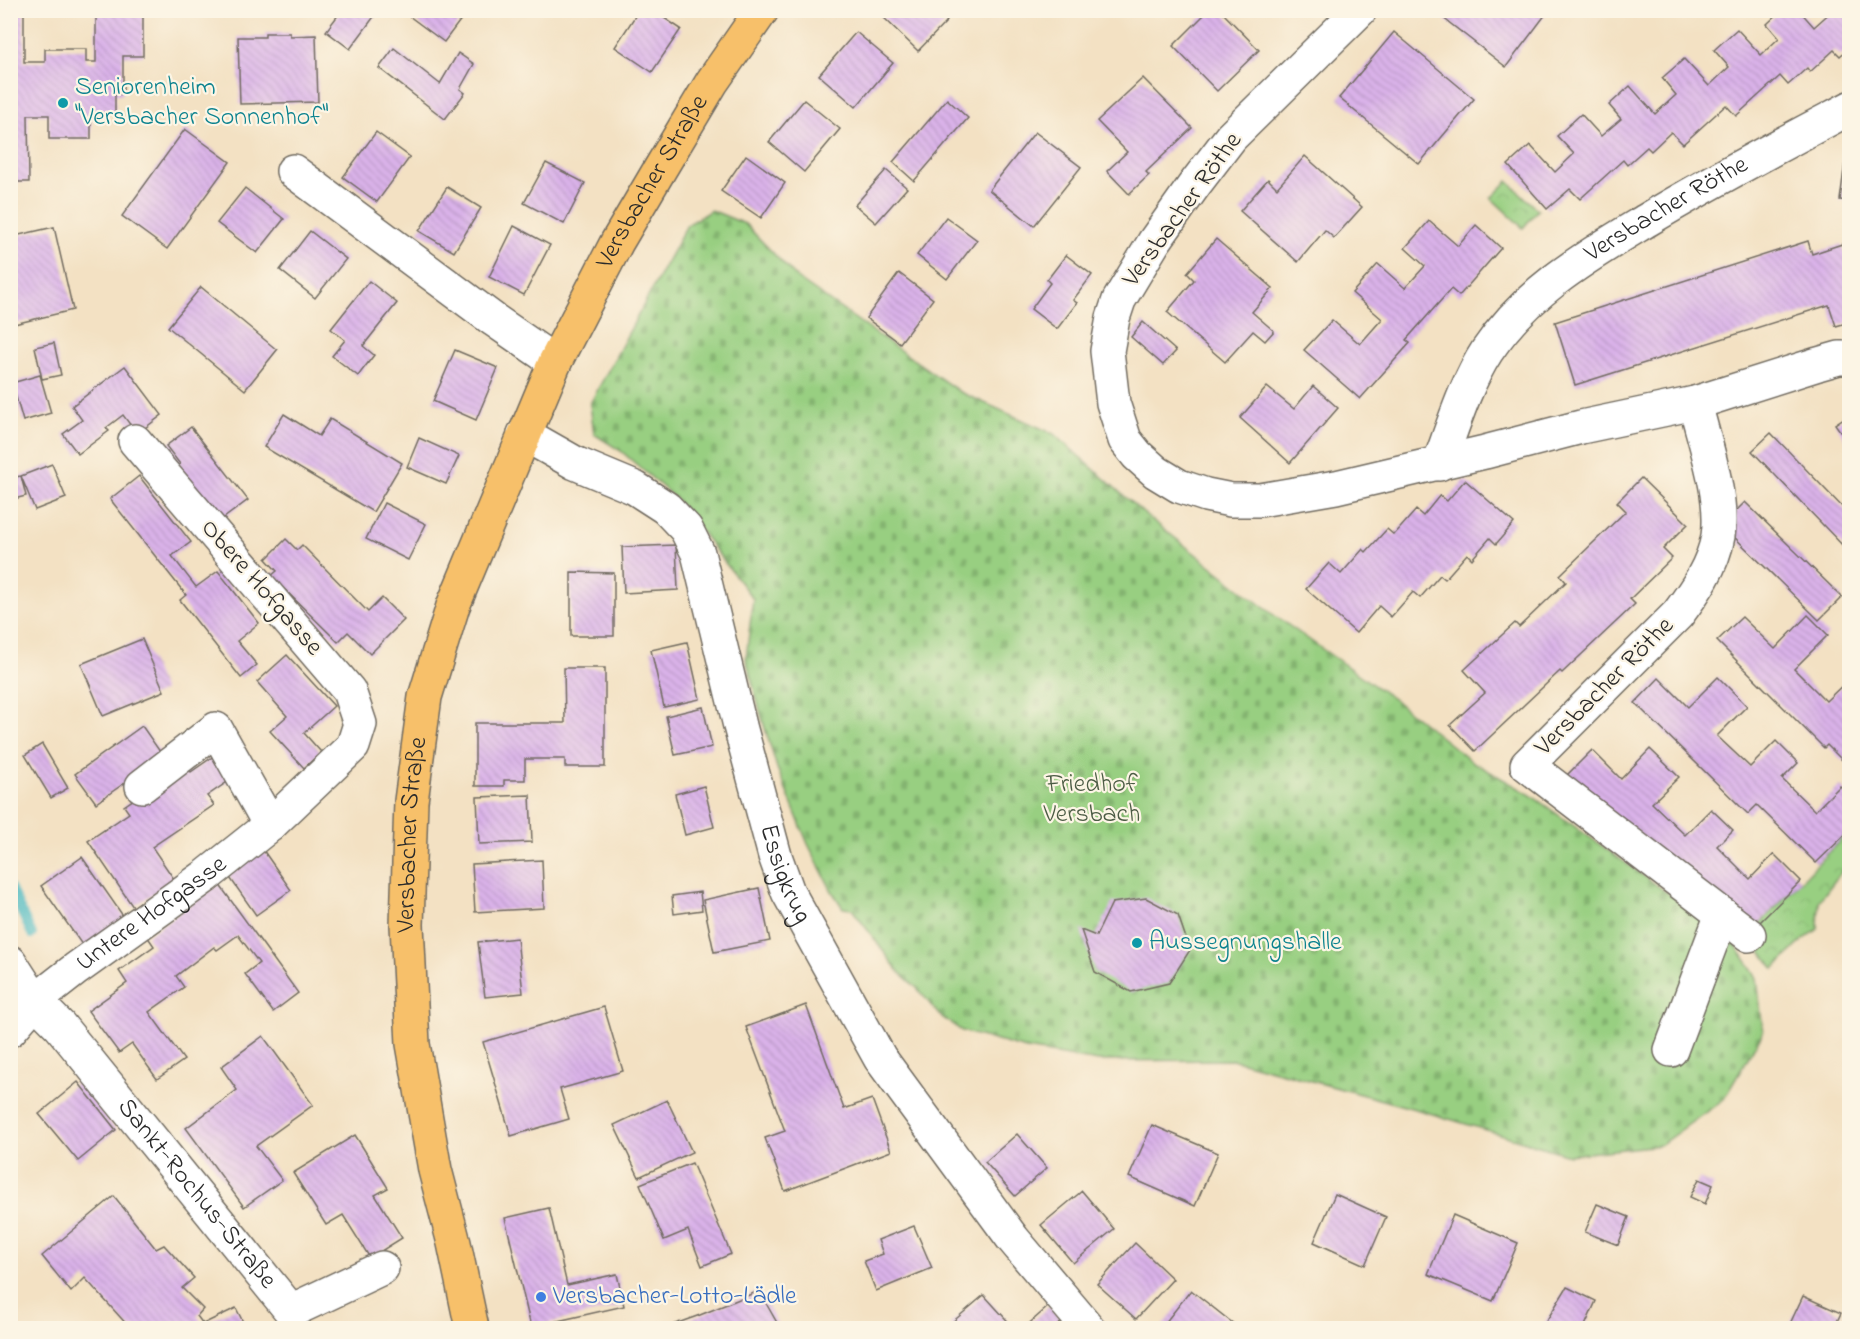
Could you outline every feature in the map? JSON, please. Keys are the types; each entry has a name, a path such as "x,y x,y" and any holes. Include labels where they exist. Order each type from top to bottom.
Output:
{"main road":[{"name":"Versbacher Straße","path":"472,1329 435,1170 413,1044 407,925 411,801 425,697 453,606 555,362 612,250 660,168 712,82 762,10"}],"street":[{"name":"Versbacher Röthe","path":"1360,10 1232,137 1195,184 1144,258 1119,300 1109,336 1108,367 1113,403 1125,440 1137,455 1156,472 1179,486 1206,495 1231,500 1260,500 1336,487 1439,464 1581,427 1695,403 1818,364 1839,358 1850,358"},
{"name":"Versbacher Röthe","path":"1439,464 1474,373 1513,320 1554,279 1576,263 1687,196 1850,108"},
{"path":"293,171 494,320 555,362"},
{"name":"Versbacher Röthe","path":"1695,403 1715,485 1718,535 1710,564 1697,589 1678,614 1527,765 1722,914"},
{"name":"Essigkrug","path":"524,434 575,463 635,488 666,508 686,529 698,553 746,748 775,856 788,892 880,1058 1013,1239 1088,1329"},
{"name":"Obere Hofgasse","path":"135,441 349,691 360,724 353,746"},
{"path":"142,786 216,729 270,825"},
{"name":"Untere Hofgasse","path":"10,1030 35,1001 206,876 270,825 353,746"},
{"path":"1671,1050 1722,914 1749,935"},
{"path":"10,962 35,1001"},
{"name":"Sankt-Rochus-Straße","path":"35,1001 60,1026 291,1311 382,1268"}],"green space":[{"path":"1508,181 1538,210 1523,228 1491,198"},
{"name":"Friedhof Versbach","path":"711,210 745,224 798,279 960,392 1054,434 1142,512 1271,613 1392,698 1471,761 1529,794 1732,939 1757,978 1763,1032 1724,1099 1660,1145 1569,1155 1426,1112 1235,1060 1098,1061 1026,1049 962,1031 939,1015 918,989 899,972 852,909 843,908 808,844 777,768 746,659 753,599 676,499 621,451 594,434 590,404 687,225"},
{"path":"1849,831 1849,862 1819,901 1818,929 1802,941 1774,969 1749,935"}],"building":[{"name":"Seniorenheim \"Versbacher Sonnenhof\"","path":"10,10 24,10 24,62 45,62 45,49 86,49 86,62 96,62 96,10 143,10 143,56 123,56 123,94 115,94 115,113 91,113 91,139 49,139 49,115 28,115 29,182 10,182"},
{"path":"342,10 379,10 350,49 326,31"},
{"path":"401,10 468,10 444,42"},
{"path":"639,10 652,10 681,29 652,72 615,47"},
{"path":"876,10 937,10 947,21 918,51"},
{"path":"1209,10 1220,10 1259,50 1217,91 1173,46"},
{"path":"1433,10 1549,10 1506,67"},
{"path":"1782,10 1799,10 1814,27 1833,10 1850,10 1850,47 1840,56 1834,50 1810,72 1807,68 1788,85 1780,76 1736,116 1726,105 1683,144 1671,132 1651,151 1647,147 1627,165 1623,160 1580,199 1570,189 1547,209 1508,165 1530,145 1555,172 1574,154 1557,136 1581,114 1601,136 1621,119 1609,105 1630,86 1655,114 1676,95 1662,78 1684,59 1709,86 1729,67 1714,50 1737,29 1761,55 1779,38 1767,24"},
{"path":"856,32 893,63 856,107 819,75"},
{"path":"1394,32 1474,99 1419,164 1339,98"},
{"path":"265,33 290,33 290,36 316,35 318,102 240,104 238,37 265,37"},
{"path":"394,48 440,84 458,53 474,64 460,89 465,93 445,119 379,68"},
{"path":"1143,78 1192,128 1146,172 1149,175 1129,194 1107,171 1127,152 1097,121"},
{"path":"947,99 968,118 914,181 893,162"},
{"path":"804,100 840,129 804,172 769,142"},
{"path":"185,129 230,162 167,249 122,216"},
{"path":"376,132 410,157 377,202 343,177"},
{"path":"1035,132 1081,167 1034,226 989,190"},
{"path":"1848,139 1850,139 1850,201 1840,200"},
{"path":"746,155 785,183 761,218 721,191"},
{"path":"1305,156 1362,207 1334,238 1325,230 1298,262 1240,211 1268,179 1277,188"},
{"path":"546,163 585,183 564,224 524,203"},
{"path":"886,170 907,188 876,223 855,205"},
{"path":"447,187 481,208 454,252 419,231"},
{"path":"245,188 284,219 257,253 217,223"},
{"path":"946,217 977,240 947,279 917,255"},
{"path":"1429,221 1458,246 1476,225 1501,248 1459,296 1451,289 1406,340 1410,343 1360,399 1304,350 1332,320 1360,344 1382,319 1352,293 1378,264 1405,288 1425,266 1405,248"},
{"path":"514,226 550,245 524,295 489,277"},
{"path":"54,227 73,310 10,325 10,237"},
{"path":"310,231 346,259 315,298 280,270"},
{"path":"1216,239 1273,288 1252,312 1274,331 1265,341 1253,331 1225,362 1167,312 1194,280 1187,273"},
{"path":"1808,241 1812,254 1842,244 1850,267 1850,322 1836,326 1829,305 1575,385 1555,322"},
{"path":"1066,255 1092,275 1073,300 1077,303 1057,329 1031,309 1050,283 1047,280"},
{"path":"899,273 933,299 900,343 866,318"},
{"path":"369,281 397,303 363,346 374,355 358,376 332,356 345,340 331,329"},
{"path":"201,287 277,350 245,390 168,327"},
{"path":"1143,322 1176,351 1163,365 1131,337"},
{"path":"54,343 61,375 42,379 35,347"},
{"path":"455,350 498,368 476,420 433,401"},
{"path":"125,366 162,415 137,434 123,415 106,428 109,431 78,454 63,434 82,420 72,406"},
{"path":"40,375 51,413 23,421 12,383"},
{"path":"1313,386 1338,408 1290,463 1240,418 1267,387 1294,409"},
{"path":"284,414 319,436 330,419 402,463 373,512 264,447"},
{"path":"1850,414 1850,445 1835,424"},
{"path":"191,427 248,500 216,524 173,469 180,464 166,446"},
{"path":"1771,433 1850,515 1850,545 1846,549 1752,451"},
{"path":"419,438 459,456 446,484 407,467"},
{"path":"52,464 66,498 35,510 21,476"},
{"path":"21,476 26,496 10,500 10,478"},
{"path":"139,476 191,542 172,556 196,587 218,571 259,623 237,641 257,665 241,678 180,600 186,595 110,499"},
{"path":"1641,478 1688,524 1663,549 1672,558 1630,599 1635,604 1475,751 1450,725 1485,693 1464,670 1515,623 1519,627 1566,582 1560,575 1626,511 1617,502"},
{"path":"1465,480 1514,523 1496,544 1490,538 1472,559 1467,554 1445,579 1440,575 1420,598 1413,592 1391,617 1379,606 1356,633 1306,589 1329,563 1341,574 1363,549 1366,552 1387,529 1394,535 1416,510 1423,516 1440,495 1447,501"},
{"path":"1745,502 1842,597 1819,620 1722,525"},
{"path":"384,503 426,524 408,560 366,539"},
{"path":"286,539 297,550 302,545 368,612 382,598 404,620 370,654 348,632 338,642 271,576 277,571 266,559"},
{"path":"676,545 678,590 624,593 622,547"},
{"path":"571,572 614,573 614,636 571,636"},
{"path":"10,611 14,611 14,634 10,634"},
{"path":"1808,615 1828,635 1794,669 1826,701 1847,681 1850,683 1850,755 1843,761 1827,745 1824,748 1717,641 1742,617 1775,649"},
{"path":"142,639 164,691 103,716 81,664"},
{"path":"687,642 700,699 664,707 651,650"},
{"path":"287,655 334,706 304,733 321,752 304,768 270,731 287,716 257,682"},
{"path":"564,668 605,668 605,767 565,767 565,759 525,759 525,780 504,780 504,786 475,786 475,723 565,723"},
{"path":"1718,677 1747,706 1717,736 1750,767 1776,741 1798,763 1782,779 1815,811 1840,786 1850,795 1850,830 1816,863 1757,805 1748,814 1635,703 1659,678 1688,707"},
{"path":"703,707 712,747 675,755 666,716"},
{"path":"142,726 163,756 96,803 75,774"},
{"path":"42,744 68,788 51,798 25,755"},
{"path":"1650,749 1679,777 1652,803 1685,835 1711,809 1733,830 1717,846 1750,879 1774,854 1801,881 1751,931 1625,831 1567,775 1592,750 1621,779"},
{"path":"214,756 230,780 207,796 214,805 152,847 174,879 133,907 88,841 129,813 124,806 186,764 191,772"},
{"path":"704,786 714,827 685,835 675,794"},
{"path":"530,795 532,842 479,844 477,797"},
{"path":"263,850 291,890 256,915 228,875"},
{"path":"82,857 128,923 87,952 41,886"},
{"path":"542,860 544,908 475,912 472,864"},
{"path":"219,884 298,993 273,1012 245,974 259,963 238,935 217,950 214,947 176,976 184,987 149,1012 184,1060 157,1079 132,1044 119,1053 88,1011 127,983 119,971 154,946 147,936"},
{"path":"759,888 770,941 714,952 703,900"},
{"path":"700,892 702,910 674,914 672,896"},
{"name":"Aussegnungshalle","path":"1146,898 1178,915 1190,950 1169,983 1131,992 1095,972 1081,930 1096,936 1112,903"},
{"path":"517,938 523,993 485,997 478,942"},
{"path":"806,1005 844,1109 872,1099 891,1151 785,1191 765,1138 785,1131 746,1027"},
{"path":"604,1007 623,1071 560,1089 569,1119 511,1136 483,1042"},
{"path":"263,1036 313,1105 256,1146 282,1180 244,1207 186,1128 237,1090 221,1067"},
{"path":"78,1082 116,1130 78,1161 39,1114"},
{"path":"667,1100 692,1152 639,1177 614,1125"},
{"path":"1152,1125 1218,1153 1195,1206 1129,1177"},
{"path":"1017,1134 1047,1168 1015,1196 985,1162"},
{"path":"355,1135 388,1188 375,1195 402,1238 370,1258 343,1215 326,1225 293,1173"},
{"path":"692,1163 731,1254 702,1266 688,1230 664,1240 640,1184"},
{"path":"1699,1179 1713,1185 1705,1204 1690,1197"},
{"path":"1082,1191 1114,1229 1073,1263 1041,1225"},
{"path":"1335,1194 1386,1217 1365,1265 1314,1242"},
{"path":"114,1196 156,1249 164,1245 194,1278 182,1288 203,1309 197,1316 203,1324 236,1308 246,1328 130,1328 85,1278 71,1292 42,1256"},
{"path":"1597,1204 1629,1217 1618,1245 1585,1232"},
{"path":"549,1208 567,1285 617,1274 624,1306 531,1327 505,1218"},
{"path":"1453,1215 1518,1243 1493,1301 1428,1274"},
{"path":"914,1226 932,1268 876,1291 864,1261 883,1254 878,1240"},
{"path":"1135,1243 1173,1279 1136,1319 1097,1284"},
{"path":"1567,1287 1596,1301 1584,1328 1542,1328"},
{"path":"1191,1290 1235,1325 1233,1328 1161,1328"},
{"path":"759,1291 780,1328 664,1328 700,1315"},
{"path":"984,1295 1014,1328 953,1328 950,1324"},
{"path":"1803,1296 1841,1313 1834,1328 1788,1328"},
{"path":"1049,1306 1063,1321 1054,1328 1024,1328"}],"waterway":[{"path":"10,888 32,934"}],"place":[{"name":"Seniorenheim \"Versbacher Sonnenhof\"","path":"63,103"},
{"name":"Aussegnungshalle","path":"1137,943"},
{"name":"Versbacher-Lotto-Lädle","path":"541,1297"}]}
